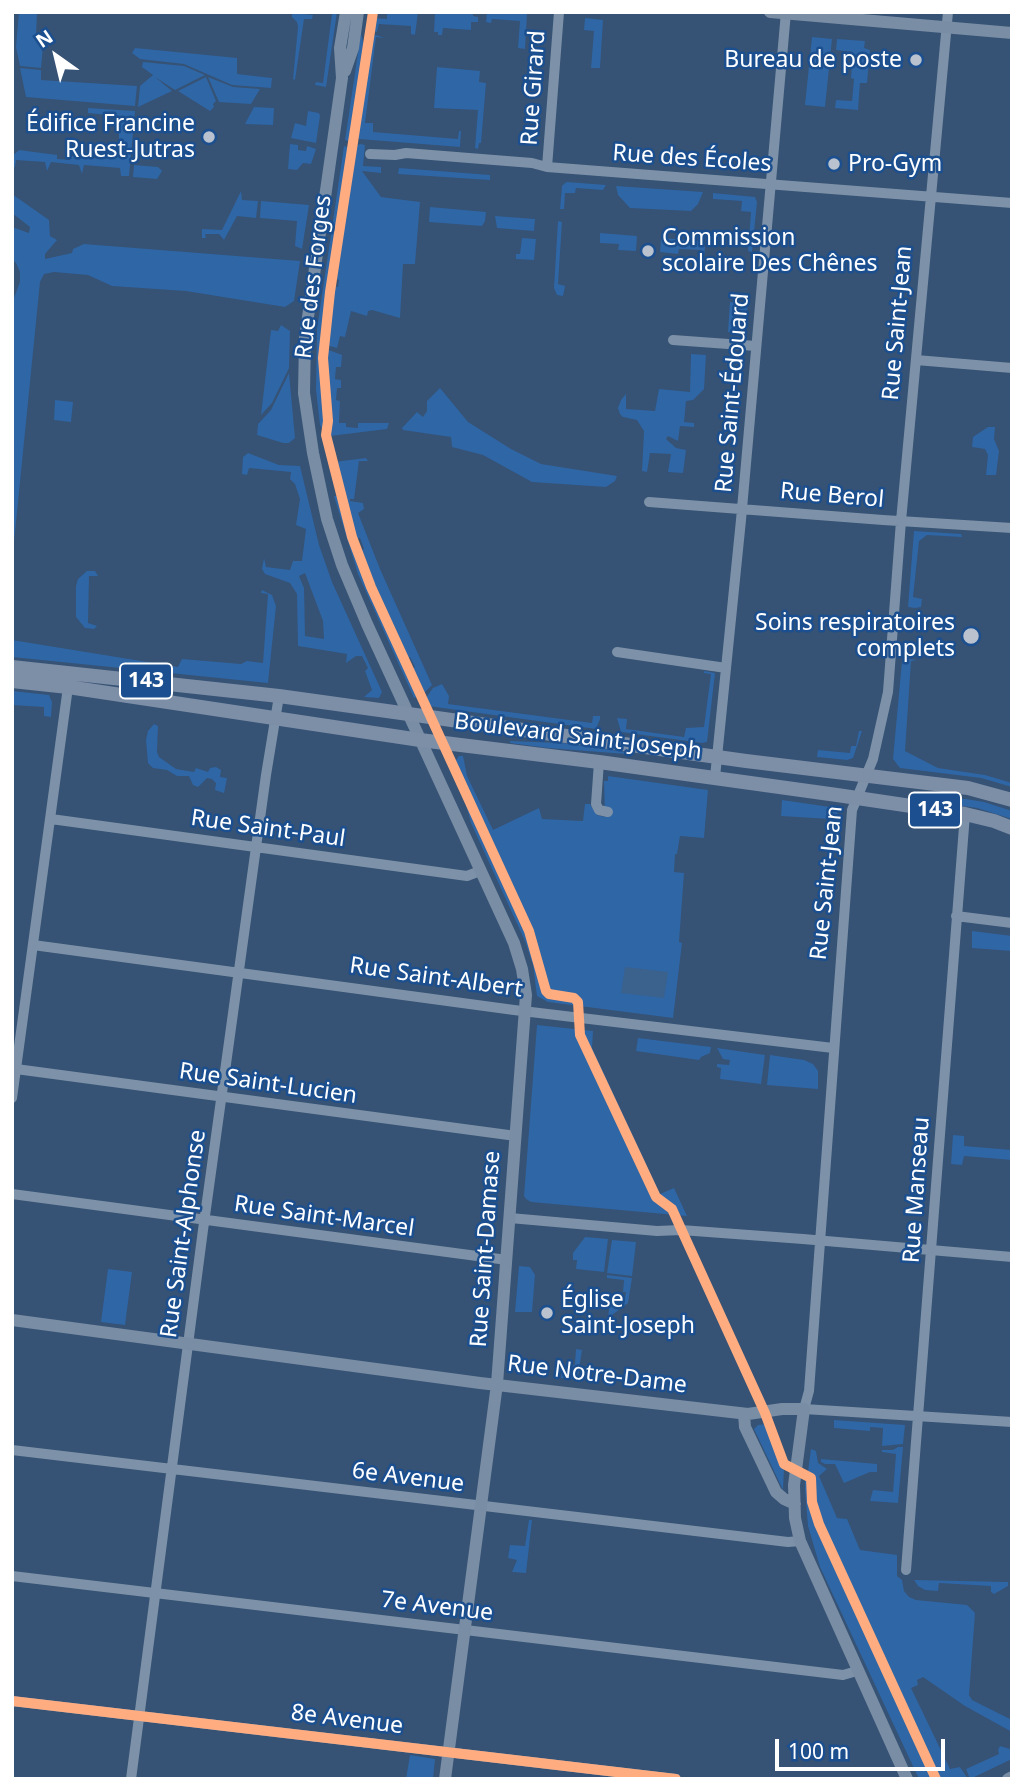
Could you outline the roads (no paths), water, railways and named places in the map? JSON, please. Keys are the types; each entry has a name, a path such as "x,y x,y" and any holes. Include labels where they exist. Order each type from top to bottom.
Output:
{"main road":[{"name":"Boulevard Saint-Joseph","path":"12,667 279,696 968,788 1012,800"},
{"name":"Boulevard Saint-Joseph","path":"12,681 421,740 715,777 965,814 1012,828"}],"street":[{"name":"Rue des Forges","path":"342,78 340,48 346,12"},
{"name":"Rue des Forges","path":"358,12 352,48 342,78 306,323 306,408 318,481 335,546 367,624 421,740"},
{"name":"Rue Girard","path":"547,167 559,12"},
{"path":"770,12 1012,33"},
{"name":"Rue Saint-Jean","path":"907,1779 800,1541 794,1504 795,1469 809,1391 852,810 879,739 888,692 948,12"},
{"name":"Rue Saint-Édouard","path":"715,777 786,13"},
{"name":"Rue des Écoles","path":"370,154 417,154 532,163 547,167 1012,203"},
{"path":"673,340 756,346"},
{"path":"916,360 1012,368"},
{"name":"Rue Berol","path":"649,502 1012,528"},
{"path":"617,652 726,668"},
{"path":"12,1098 68,687"},
{"name":"Rue Saint-Alphonse","path":"131,1779 205,1220 279,696"},
{"name":"Rue Saint-Damase","path":"421,740 519,957 527,1011 497,1384 445,1779"},
{"path":"599,762 596,804 599,810 608,812"},
{"name":"Rue Manseau","path":"906,1570 965,814"},
{"name":"Rue Saint-Paul","path":"51,819 467,876 480,871"},
{"path":"956,916 1012,923"},
{"name":"Rue Saint-Albert","path":"33,945 527,1011 833,1048"},
{"name":"Rue Saint-Lucien","path":"16,1069 516,1136"},
{"name":"Rue Saint-Marcel","path":"12,1194 507,1260"},
{"path":"510,1218 1012,1257"},
{"name":"Rue Notre-Dame","path":"12,1320 744,1414 792,1408 1012,1422"},
{"path":"744,1414 745,1427 772,1484 781,1497 794,1504"},
{"name":"6e Avenue","path":"12,1450 788,1542 800,1541"},
{"name":"7e Avenue","path":"12,1576 843,1675 857,1671"},
{"name":"8e Avenue","path":"12,1701 676,1779"}],"place":[{"name":"Bureau de poste","path":"916,60"},
{"name":"Édifice Francine Ruest-Jutras","path":"209,137"},
{"name":"Pro-Gym","path":"834,164"},
{"name":"Commission scolaire Des Chênes","path":"648,251"},
{"name":"Soins respiratoires complets","path":"971,636"},
{"name":"Église Saint-Joseph","path":"547,1313"}]}
